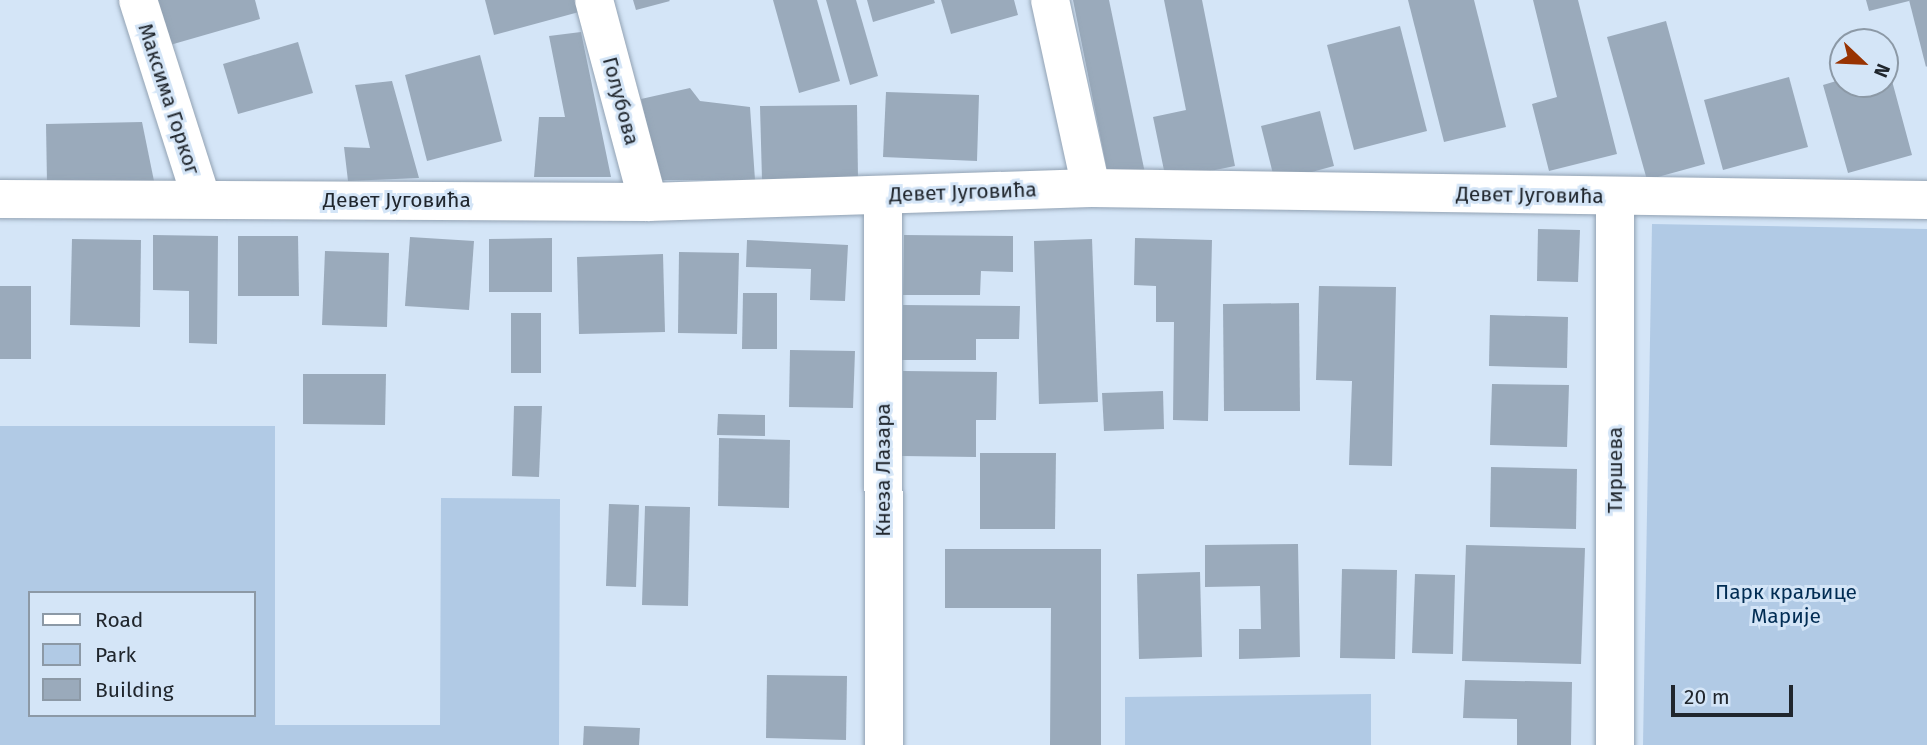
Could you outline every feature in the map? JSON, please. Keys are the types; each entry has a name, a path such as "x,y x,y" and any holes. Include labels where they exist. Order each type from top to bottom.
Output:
{"street":[{"name":"Максима Горког","path":"138,0 201,198"},
{"name":"Голубова","path":"594,0 648,202"},
{"path":"1050,0 1091,188"},
{"name":"Девет Југовића","path":"0,199 648,202 1091,188 1927,200"},
{"name":"Кнеза Лазара","path":"883,195 884,745"},
{"name":"Тиршева","path":"1615,196 1615,745"}],"green space":[{"name":"Парк краљице Марије","path":"1652,224 1927,229 1927,745 1643,745"},
{"path":"0,426 275,426 275,725 440,725 441,498 560,499 559,745 0,745"},
{"path":"1371,694 1371,745 1125,745 1125,697"}],"building":[{"path":"157,0 255,0 260,19 170,45"},
{"path":"485,0 576,0 579,12 494,35"},
{"path":"633,0 669,0 670,1 636,10"},
{"path":"773,0 817,0 840,81 799,93"},
{"path":"826,0 856,0 878,76 850,85"},
{"path":"867,0 934,0 935,3 873,22"},
{"path":"941,0 1014,0 1018,15 951,34"},
{"path":"1073,0 1109,0 1146,178 1110,185"},
{"path":"1164,0 1202,0 1235,166 1166,180 1153,117 1186,110"},
{"path":"1408,0 1474,0 1506,127 1444,142"},
{"path":"1533,0 1578,0 1617,154 1549,171 1532,104 1557,97"},
{"path":"1866,0 1909,0 1909,1 1869,11"},
{"path":"1909,0 1927,0 1926,67"},
{"path":"1666,21 1705,164 1647,180 1607,37"},
{"path":"1400,26 1427,131 1354,150 1327,45"},
{"path":"581,32 611,177 534,177 539,117 565,117 549,36"},
{"path":"298,42 313,93 238,114 223,64"},
{"path":"480,55 502,141 427,161 405,75"},
{"path":"1789,77 1808,147 1723,170 1704,100"},
{"path":"392,81 419,178 348,181 344,147 370,148 355,85"},
{"path":"1829,83 1829,98 1897,98 1912,155 1848,173 1823,85"},
{"path":"690,88 700,101 750,107 755,180 659,180 641,99"},
{"path":"886,92 979,95 977,161 883,157"},
{"path":"857,105 858,179 762,180 760,106"},
{"path":"1320,111 1334,166 1275,182 1261,126"},
{"path":"142,122 154,181 47,183 46,124"},
{"path":"1538,229 1580,230 1578,282 1537,281"},
{"path":"153,235 218,236 217,344 189,343 189,291 153,290"},
{"path":"904,235 1013,236 1013,272 981,271 980,295 903,295"},
{"path":"238,236 298,236 299,296 238,296"},
{"path":"410,237 474,241 469,310 405,306"},
{"path":"552,238 552,292 489,292 489,239"},
{"path":"1135,238 1212,240 1208,421 1173,420 1174,322 1156,322 1156,286 1134,285"},
{"path":"72,239 141,240 140,327 70,325"},
{"path":"1092,239 1098,402 1039,404 1034,241"},
{"path":"747,240 848,245 845,301 810,300 811,269 746,267"},
{"path":"325,251 389,253 387,327 322,325"},
{"path":"679,252 739,253 737,334 678,333"},
{"path":"663,254 665,332 579,334 577,257"},
{"path":"0,286 31,286 31,359 0,359"},
{"path":"1319,286 1396,287 1392,466 1349,465 1352,381 1316,380"},
{"path":"743,293 777,293 777,349 742,349"},
{"path":"1299,303 1300,411 1224,411 1223,304"},
{"path":"903,305 1020,306 1019,339 976,339 976,360 902,360"},
{"path":"511,313 541,313 541,373 511,373"},
{"path":"1490,315 1568,317 1567,368 1489,366"},
{"path":"790,350 855,351 853,408 789,407"},
{"path":"903,371 997,372 996,420 976,420 976,457 902,456"},
{"path":"303,374 386,374 385,425 303,424"},
{"path":"1492,384 1569,385 1567,447 1490,445"},
{"path":"1163,391 1164,429 1104,431 1102,393"},
{"path":"514,406 542,406 539,477 512,476"},
{"path":"718,414 765,415 765,436 717,435"},
{"path":"719,438 790,440 789,508 718,506"},
{"path":"980,453 1056,453 1055,529 980,529"},
{"path":"1491,467 1577,469 1576,529 1490,527"},
{"path":"609,504 639,505 636,587 606,586"},
{"path":"645,506 690,507 688,606 642,605"},
{"path":"1298,544 1300,657 1239,659 1239,629 1261,629 1260,586 1205,587 1205,545"},
{"path":"1466,545 1585,548 1581,664 1462,661"},
{"path":"945,549 1101,549 1101,745 1050,745 1051,608 945,608"},
{"path":"1342,569 1397,570 1395,659 1340,658"},
{"path":"1200,572 1202,657 1139,659 1137,574"},
{"path":"1415,574 1455,575 1453,654 1412,653"},
{"path":"767,675 847,676 846,740 766,738"},
{"path":"1465,680 1572,682 1571,745 1517,745 1517,719 1463,718"},
{"path":"584,726 640,728 639,745 583,745"}]}
